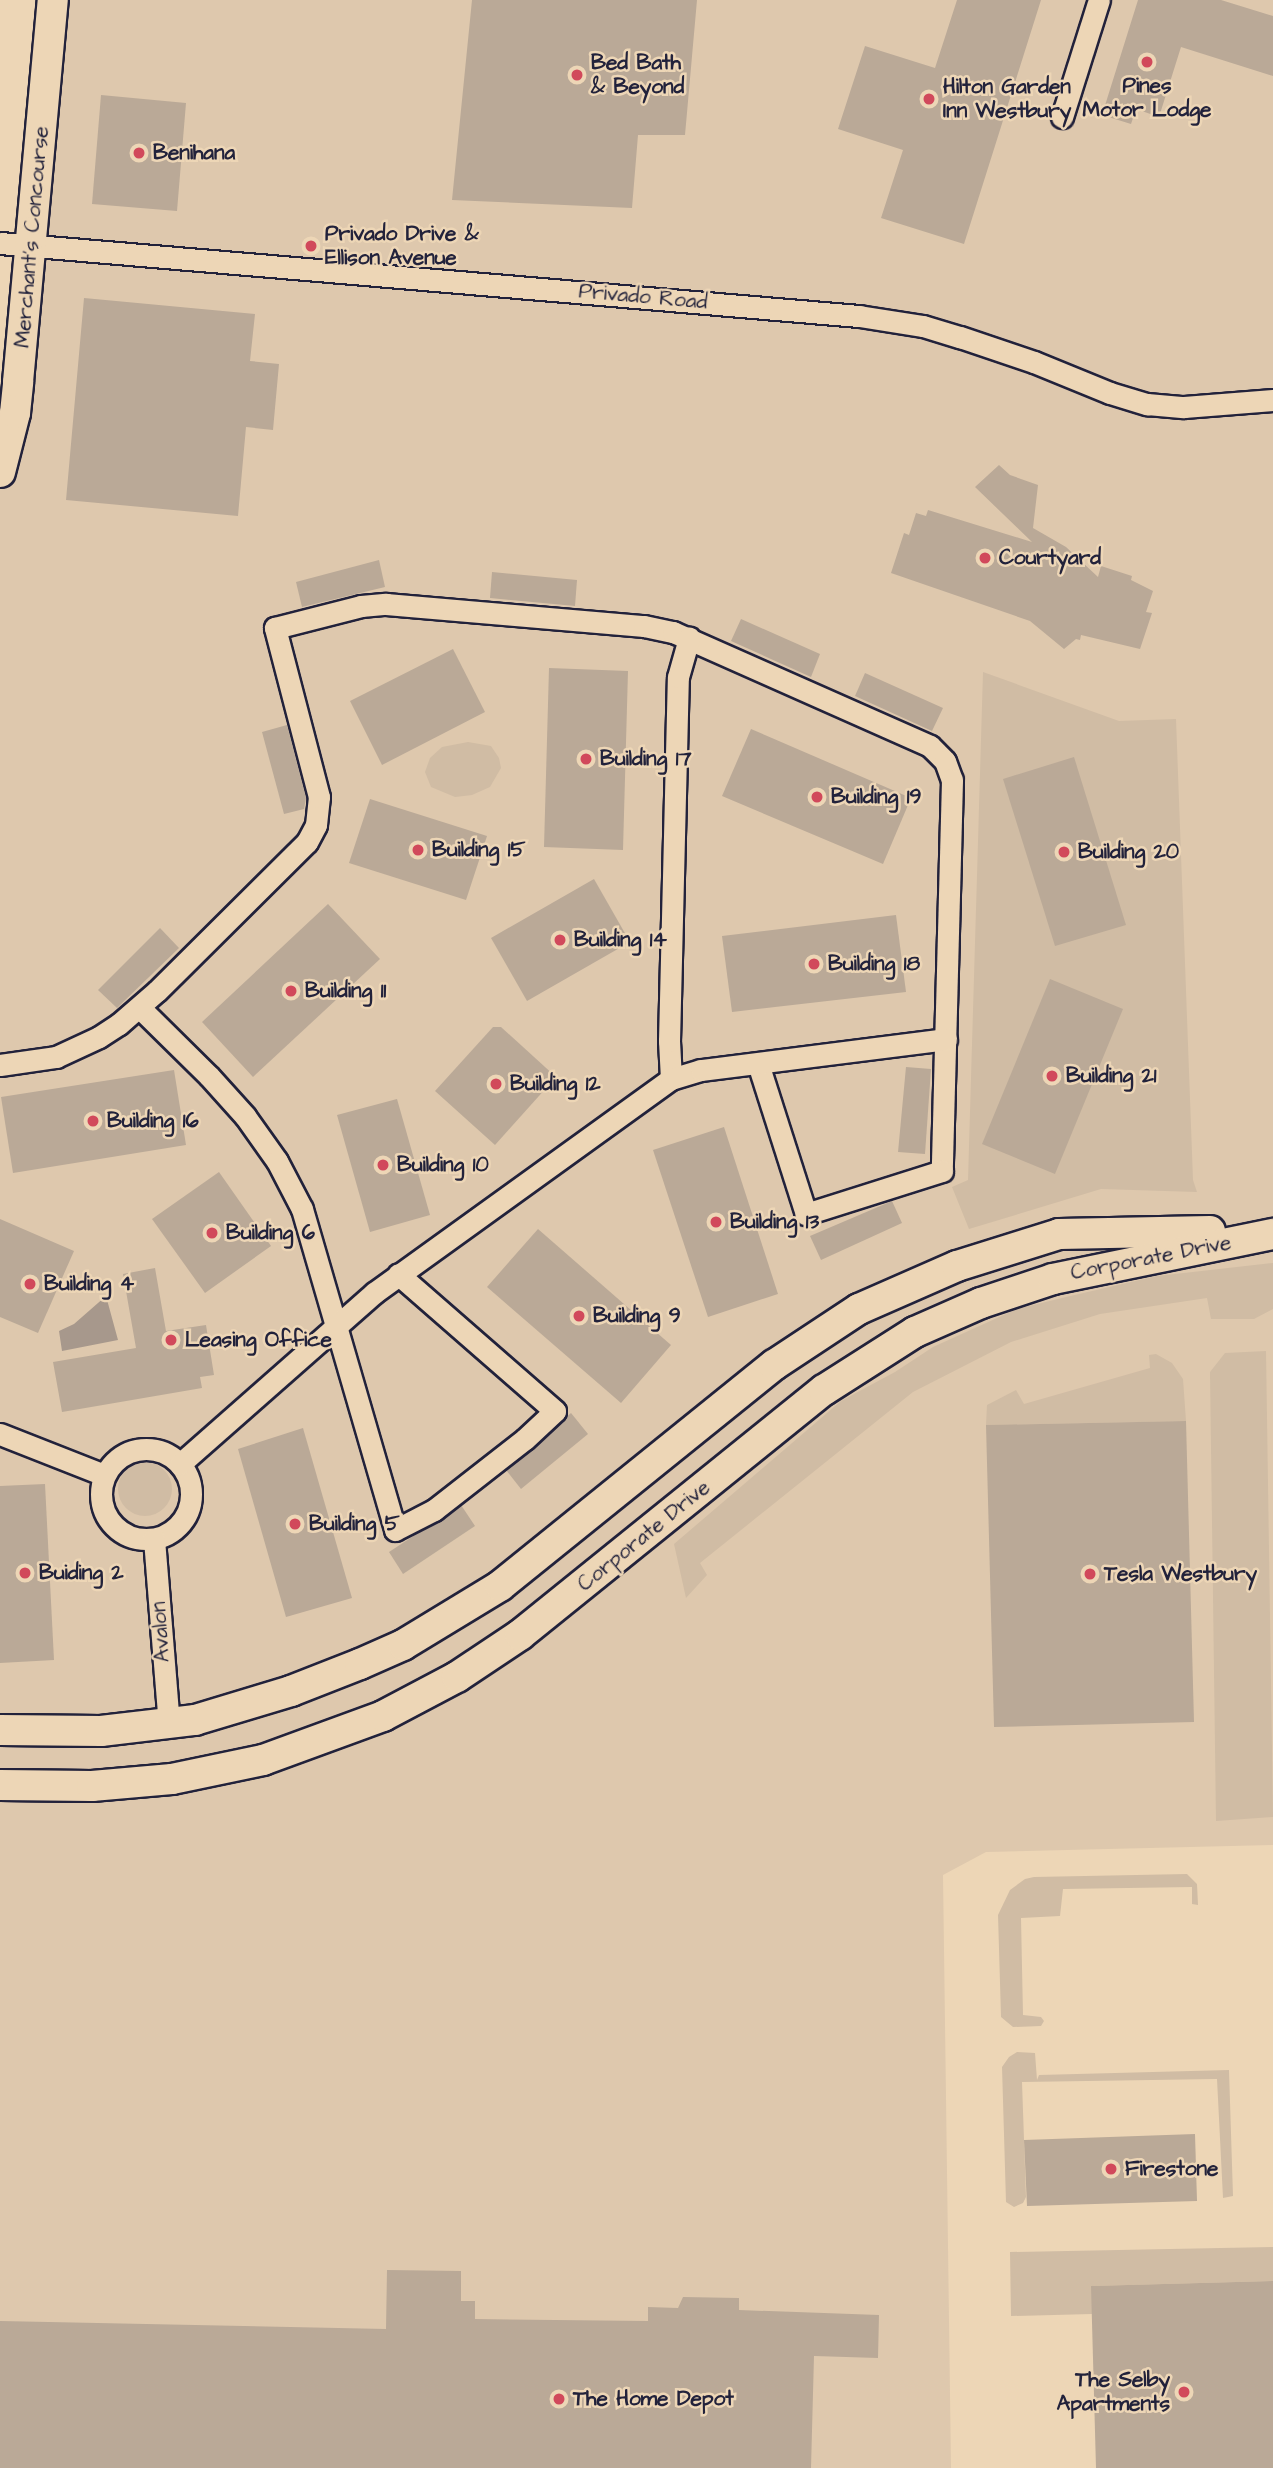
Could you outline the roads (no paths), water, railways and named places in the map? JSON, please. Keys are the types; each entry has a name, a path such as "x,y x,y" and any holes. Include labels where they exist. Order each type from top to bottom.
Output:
{"main road":[{"name":"Merchant's Concourse","path":"0,472 15,413 53,0"},
{"name":"Corporate Drive","path":"0,1730 101,1731 169,1724 218,1714 290,1691 403,1645 500,1587 800,1345 888,1295 992,1253 1059,1234 1273,1232"},
{"name":"Corporate Drive","path":"0,1785 138,1784 230,1768 306,1746 383,1716 457,1677 520,1635 824,1390 915,1332 981,1303 1091,1268 1273,1232"},
{"path":"562,1539 596,1540 612,1548 619,1556"}],"street":[{"path":"1062,117 1099,0"},
{"name":"Privado Road","path":"0,243 881,318 960,337 1146,404 1184,407 1273,400"},
{"path":"0,1065 55,1057 99,1037 139,1008 307,842 316,825 319,797 275,628 361,606 386,604 644,626 689,638 930,746 945,761 952,780 942,1171 806,1214 758,1064"},
{"path":"671,1080 669,1041 678,677 689,638"},
{"path":"139,1008 229,1097 277,1161 302,1209 334,1327 395,1530 434,1510 525,1439 555,1411 398,1274"},
{"path":"180,1465 334,1327 398,1274 671,1080 701,1070 946,1039"},
{"path":"0,1434 104,1475"},
{"path":"133,1450 162,1452 180,1465 191,1485 190,1506 180,1525 154,1539 135,1538 124,1534 109,1521 101,1502 104,1475 116,1460 133,1450"},
{"name":"Avalon","path":"154,1539 169,1724"}],"place":[{"name":"Pines Motor Lodge","path":"1147,62"},
{"name":"Bed Bath & Beyond","path":"577,75"},
{"name":"Hilton Garden Inn Westbury","path":"929,99"},
{"name":"Benihana","path":"139,153"},
{"name":"Privado Drive & Ellison Avenue","path":"311,246"},
{"name":"Courtyard","path":"985,558"},
{"name":"Building 17","path":"586,759"},
{"name":"Building 19","path":"817,797"},
{"name":"Building 15","path":"418,850"},
{"name":"Building 20","path":"1064,852"},
{"name":"Building 14","path":"560,940"},
{"name":"Building 18","path":"814,964"},
{"name":"Building 11","path":"291,991"},
{"name":"Building 21","path":"1052,1076"},
{"name":"Building 12","path":"496,1084"},
{"name":"Building 16","path":"93,1121"},
{"name":"Building 10","path":"383,1165"},
{"name":"Building 13","path":"716,1222"},
{"name":"Building 6","path":"212,1233"},
{"name":"Building 4","path":"30,1284"},
{"name":"Building 9","path":"579,1316"},
{"name":"Leasing Office","path":"171,1340"},
{"name":"Building 5","path":"295,1524"},
{"name":"Buiding 2","path":"25,1573"},
{"name":"Tesla Westbury","path":"1090,1574"},
{"name":"Firestone","path":"1111,2169"},
{"name":"The Selby Apartments","path":"1184,2392"},
{"name":"The Home Depot","path":"559,2399"}]}
